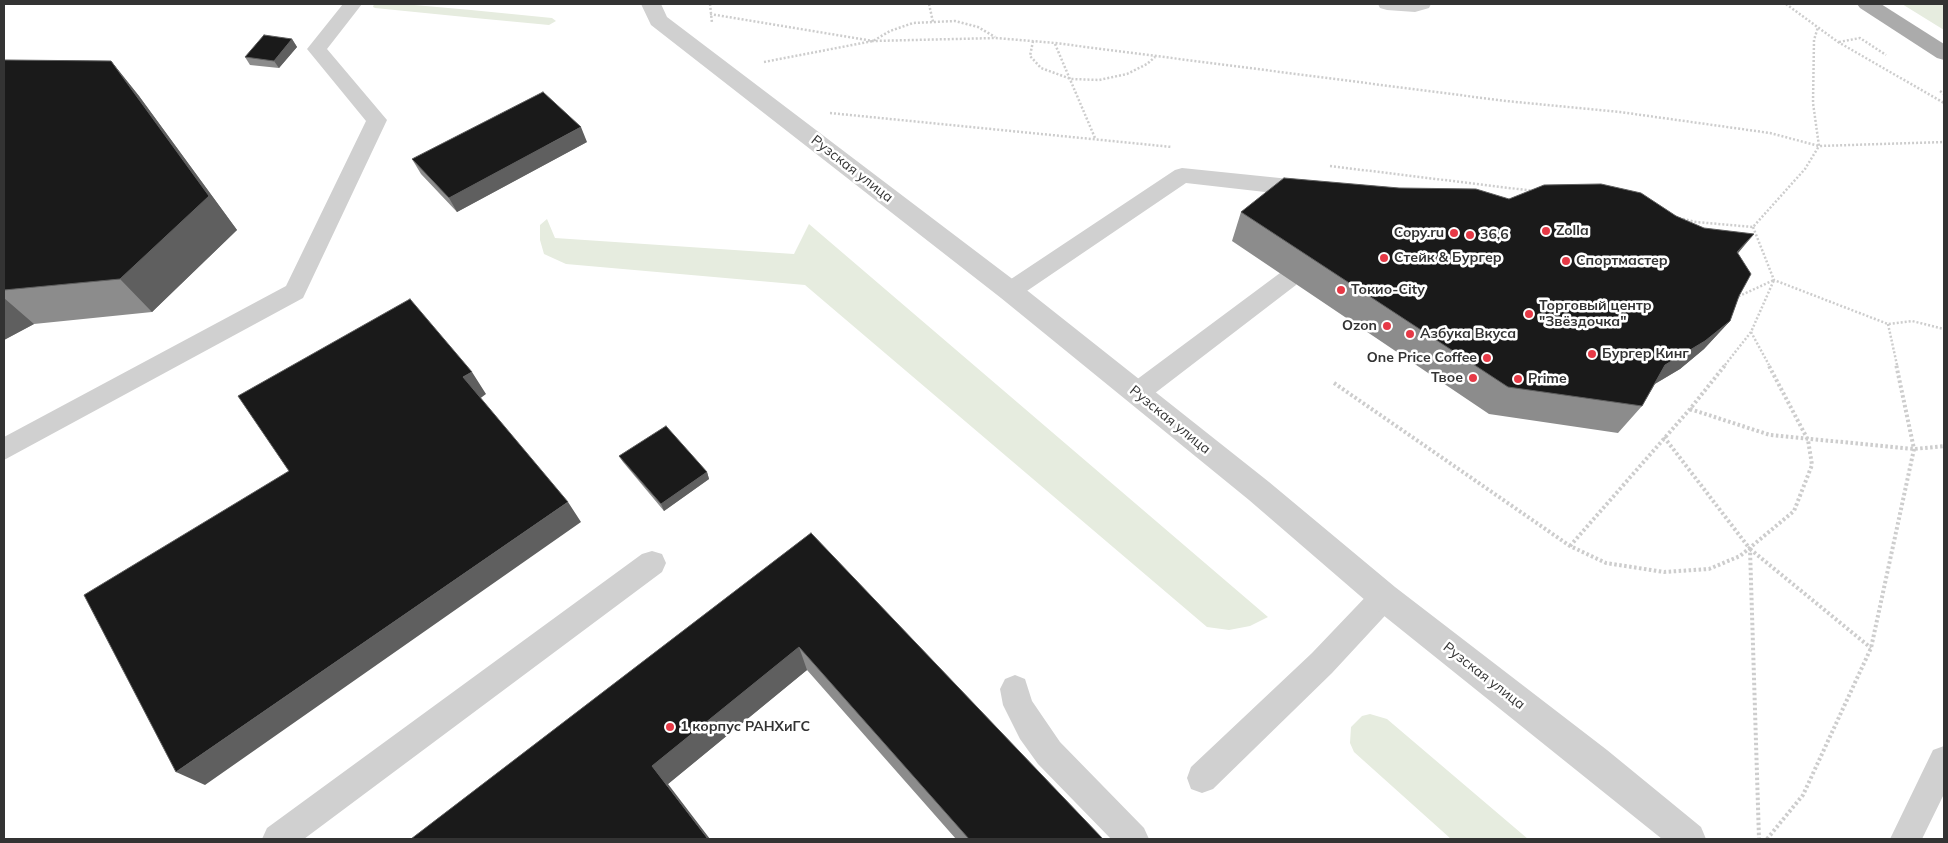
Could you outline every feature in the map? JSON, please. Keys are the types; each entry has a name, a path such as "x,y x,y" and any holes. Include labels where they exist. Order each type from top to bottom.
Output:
{"main road":[{"path":"1867,4 1944,53"}],"street":[{"name":"Рузская улица","path":"651,4 658,20 1010,290 1384,597 1689,839"}],"lane":[{"path":"4,449 295,292 377,120 317,49 353,4"},
{"path":"1388,4 1415,6 1422,4"},
{"path":"1010,290 1182,175 1329,191"},
{"path":"1137,393 1288,279"},
{"path":"278,839 652,563"},
{"path":"1202,778 1322,663 1384,597"},
{"path":"1016,689 1018,705 1040,741 1134,839"},
{"path":"1906,839 1944,761"}],"path":[{"path":"710,4 712,23"},
{"path":"929,4 933,22"},
{"path":"1786,4 1838,42 1944,103"},
{"path":"710,14 873,41 898,28 913,24 955,21 978,27 996,38"},
{"path":"1753,227 1805,169 1818,146 1813,103 1814,40 1818,27"},
{"path":"762,62 873,41 996,38 1055,43 1506,100 1620,112 1770,133 1818,146 1944,142"},
{"path":"1838,42 1860,38 1886,55"},
{"path":"1033,41 1030,56 1041,68 1071,79 1099,80 1127,74 1147,64 1155,57"},
{"path":"1055,43 1095,138"},
{"path":"1940,91 1944,94"},
{"path":"829,113 1173,147"},
{"path":"1329,166 1534,191"},
{"path":"1668,214 1696,222 1753,227"},
{"path":"1692,230 1696,222"},
{"path":"1570,546 1690,409 1751,332 1774,280 1753,227"},
{"path":"1733,299 1774,280 1888,324 1912,321 1944,329"},
{"path":"1767,839 1803,795 1871,648 1914,449 1888,324"},
{"path":"1334,383 1570,546 1606,563 1664,572 1709,569 1740,556 1794,511 1812,465 1808,440 1751,332"},
{"path":"1690,409 1770,435 1914,449 1944,446"},
{"path":"1664,437 1750,549 1871,648"},
{"path":"1750,549 1760,839"}],"shaded area":[{"path":"374,4 403,4 471,10 552,18 556,21 549,25 375,8 373,7"},
{"path":"1902,4 1944,4 1944,30"},
{"path":"547,219 555,238 794,254 809,224 1268,617 1250,626 1229,630 1207,627 805,285 566,264 544,254 540,240 540,225"},
{"path":"1370,714 1387,719 1528,839 1451,839 1354,752 1350,743 1351,727 1362,716"}],"building":[{"path":"264,35 292,39 274,61 245,57"},
{"path":"4,60 111,61 209,196 120,279 4,290"},
{"path":"543,92 581,127 449,198 412,159"},
{"name":"Торговый центр \"Звёздочка\"","path":"1284,178 1399,188 1476,189 1509,199 1544,185 1601,184 1641,193 1676,216 1704,228 1754,234 1737,252 1751,274 1739,296 1730,321 1705,341 1665,365 1642,406 1508,387 1241,212"},
{"path":"410,299 472,372 463,377 568,502 176,772 84,595 289,471 238,396"},
{"path":"666,426 707,472 661,504 619,456"},
{"name":"1 корпус РАНХиГС","path":"811,533 1103,839 969,839 799,647 652,766 708,839 411,839"}],"place":[{"name":"Zolla","path":"1546,231"},
{"name":"Copy.ru","path":"1454,233"},
{"name":"36,6","path":"1470,235"},
{"name":"Стейк & Бургер","path":"1384,258"},
{"name":"Спортмастер","path":"1566,261"},
{"name":"Токио-City","path":"1341,290"},
{"name":"Торговый центр \"Звёздочка\"","path":"1529,314"},
{"name":"Ozon","path":"1387,326"},
{"name":"Азбука Вкуса","path":"1410,334"},
{"name":"Бургер Кинг","path":"1592,354"},
{"name":"One Price Coffee","path":"1487,358"},
{"name":"Твое","path":"1473,378"},
{"name":"Prime","path":"1518,379"},
{"name":"1 корпус РАНХиГС","path":"670,727"}]}
